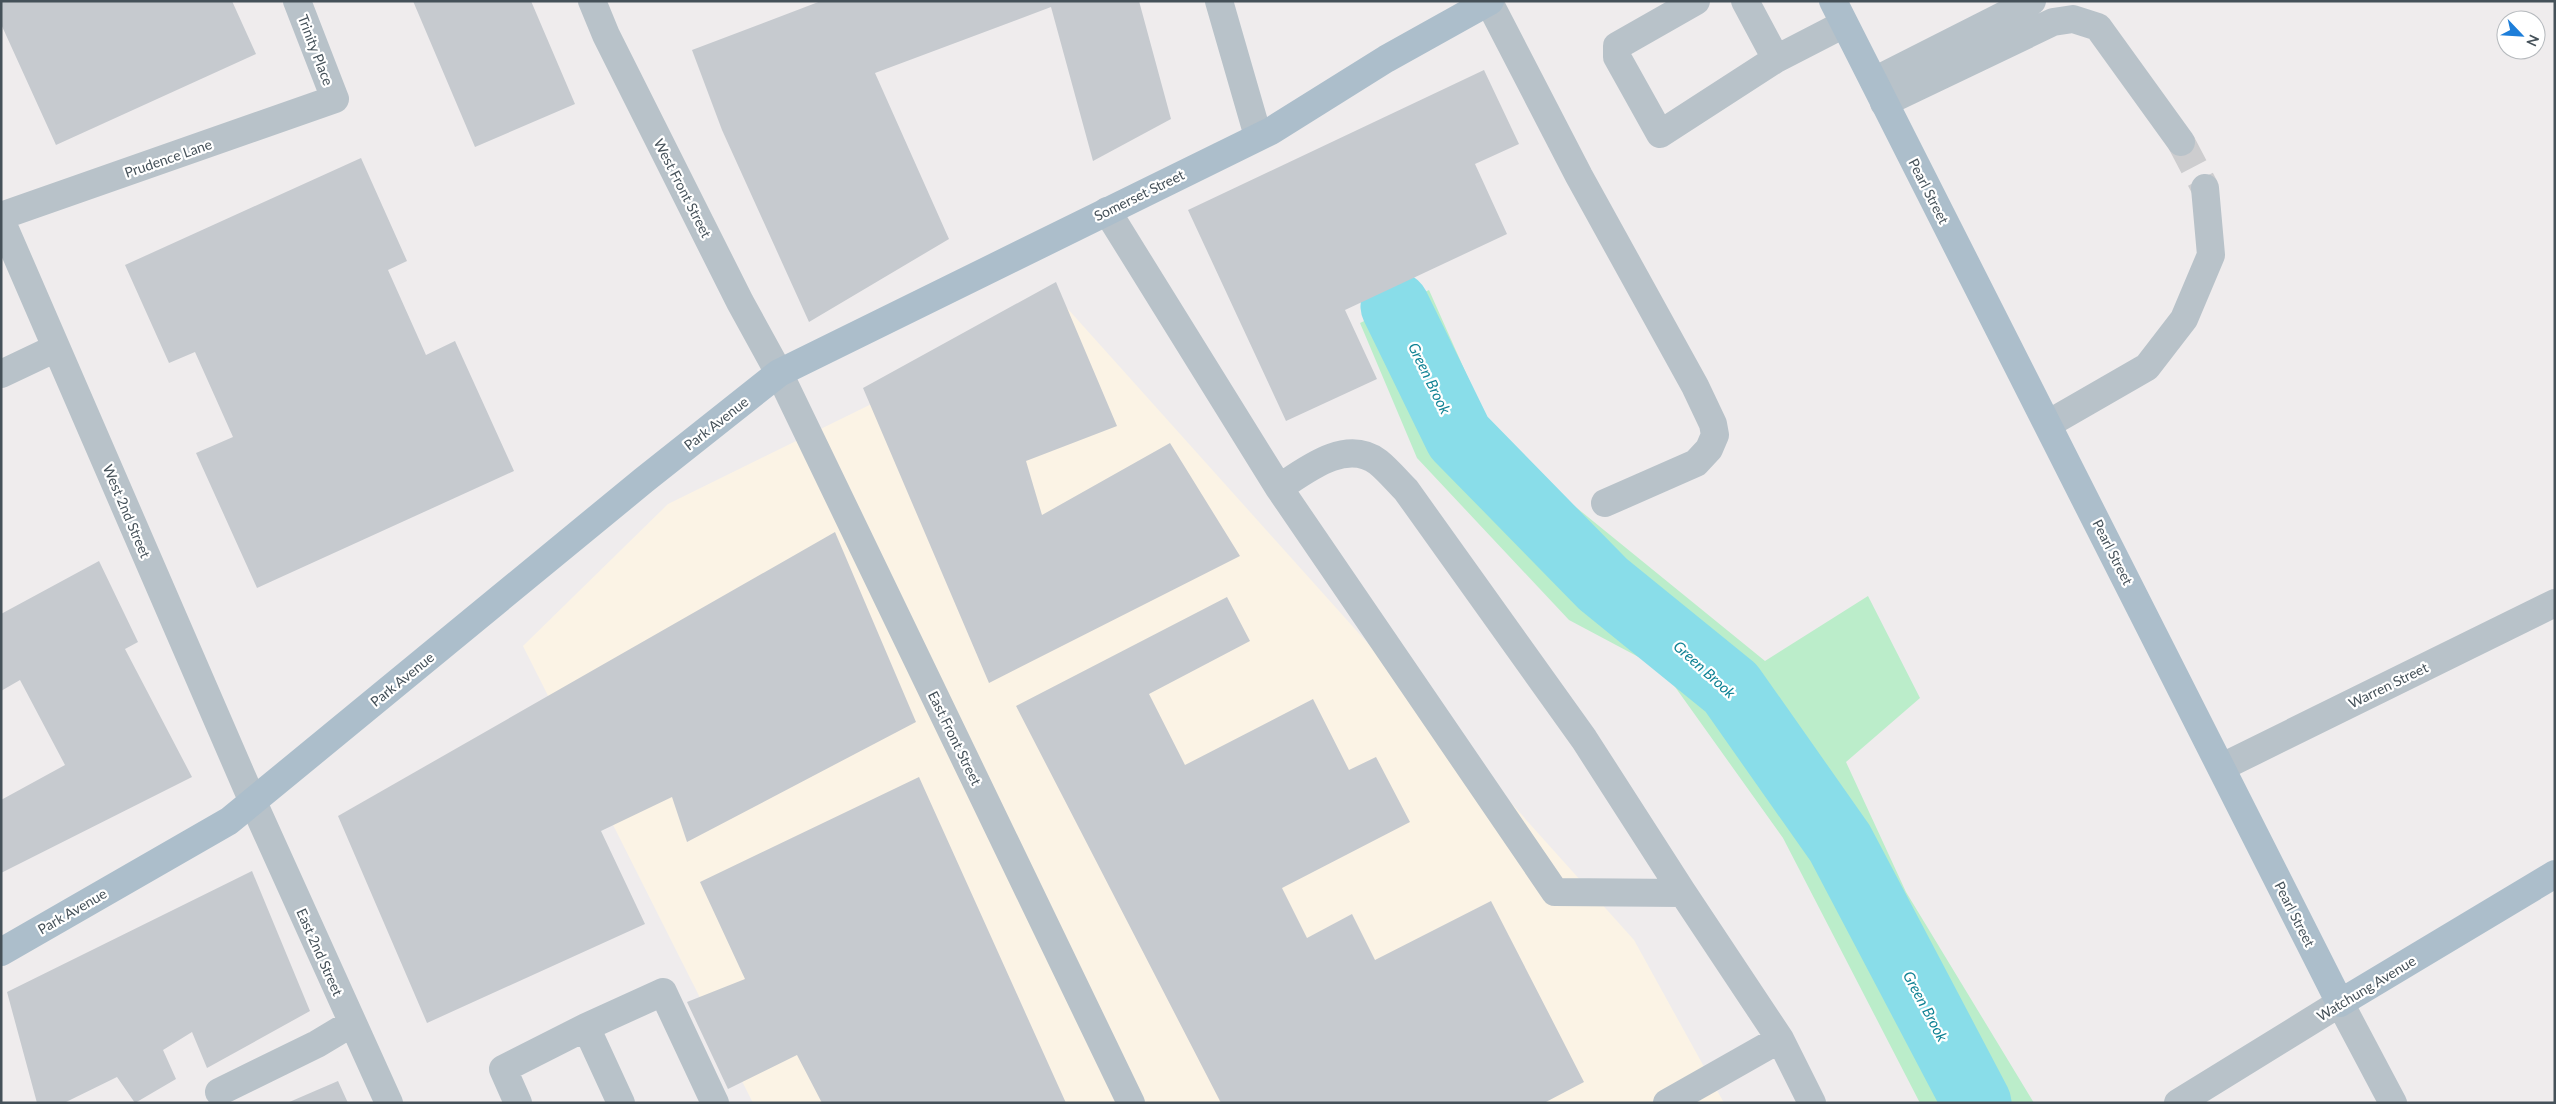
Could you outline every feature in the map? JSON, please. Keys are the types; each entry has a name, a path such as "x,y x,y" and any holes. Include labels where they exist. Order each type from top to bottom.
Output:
{"main road":[{"name":"Somerset Street","path":"779,373 1258,136 1386,59 1490,2"},
{"name":"Pearl Street","path":"1838,12 2340,1003"},
{"name":"Park Avenue","path":"1,952 229,821 644,480 779,373"},
{"name":"Watchung Avenue","path":"2340,1003 2555,874"}],"street":[{"name":"Trinity Place","path":"297,1 335,100"},
{"name":"West Front Street","path":"592,1 606,35 722,267 779,373"},
{"path":"1219,1 1258,136"},
{"path":"1696,1 1617,46 1617,57 1660,134 1776,59 1838,12"},
{"path":"1745,1 1776,59"},
{"path":"1879,92 2032,1"},
{"path":"1490,2 1579,176 1695,386 1715,435 1709,449 1696,462 1605,504"},
{"path":"1879,92 2052,22 2073,19 2098,27 2182,142"},
{"name":"Prudence Lane","path":"1,216 335,100"},
{"path":"2048,424 2147,367 2184,318 2211,255 2205,188"},
{"path":"1107,211 1279,488 1555,892 1683,893"},
{"name":"West 2nd Street","path":"1,220 253,802"},
{"path":"1,374 56,348"},
{"name":"East Front Street","path":"779,373 1131,1103"},
{"path":"1279,488 1308,469 1341,454 1358,453 1377,462 1406,490 1584,739 1780,1039 1812,1103"},
{"name":"Warren Street","path":"2222,767 2555,603"},
{"name":"East 2nd Street","path":"253,802 388,1103"},
{"path":"518,1103 503,1069 586,1027 663,992 715,1103"},
{"name":"Watchung Avenue","path":"2178,1103 2340,1003"},
{"name":"Pearl Street","path":"2340,1003 2393,1103"},
{"path":"219,1092 317,1044 352,1023"},
{"path":"586,1027 621,1103"},
{"path":"1667,1103 1780,1039"}],"shaded area":[{"path":"1067,308 1634,940 1724,1103 753,1103 523,646 668,504"}],"green space":[{"path":"1429,290 1497,443 1765,661 1868,596 1920,698 1846,762 1906,892 2034,1103 1920,1103 1783,838 1663,670 1569,620 1417,458 1360,323"}],"building":[{"path":"1,1 232,1 256,54 56,145 1,24"},
{"path":"413,1 531,1 575,104 475,147"},
{"path":"821,1 1139,1 1171,119 1093,161 1051,7 875,73 949,239 809,322 722,130 692,50"},
{"path":"1484,70 1519,144 1475,164 1507,234 1345,310 1377,379 1286,421 1188,210"},
{"path":"361,158 407,261 388,270 426,355 455,341 514,471 257,588 196,453 233,437 195,352 169,363 125,265"},
{"path":"1056,282 1117,426 1026,461 1042,515 1170,443 1240,556 989,683 863,388"},
{"path":"835,532 916,722 687,842 672,797 601,831 645,924 427,1023 338,816"},
{"path":"99,561 138,642 125,649 192,777 1,873 1,800 65,765 20,680 1,691 1,614"},
{"path":"1227,597 1250,641 1149,694 1185,765 1313,699 1349,770 1376,757 1410,822 1282,888 1307,938 1352,914 1375,960 1491,901 1584,1082 1544,1103 1221,1103 1016,706"},
{"path":"919,777 1066,1103 822,1103 797,1055 728,1089 687,1002 745,979 700,882"},
{"path":"252,871 310,1011 207,1068 192,1032 163,1050 176,1079 135,1103 117,1077 64,1103 37,1103 7,992"},
{"path":"338,1081 348,1103 287,1103"}],"waterway":[{"name":"Green Brook","path":"1395,306 1459,437 1603,584 1731,688 1840,843 1977,1103"}],"tunnel":[{"path":"2181,142 2205,188"}]}
